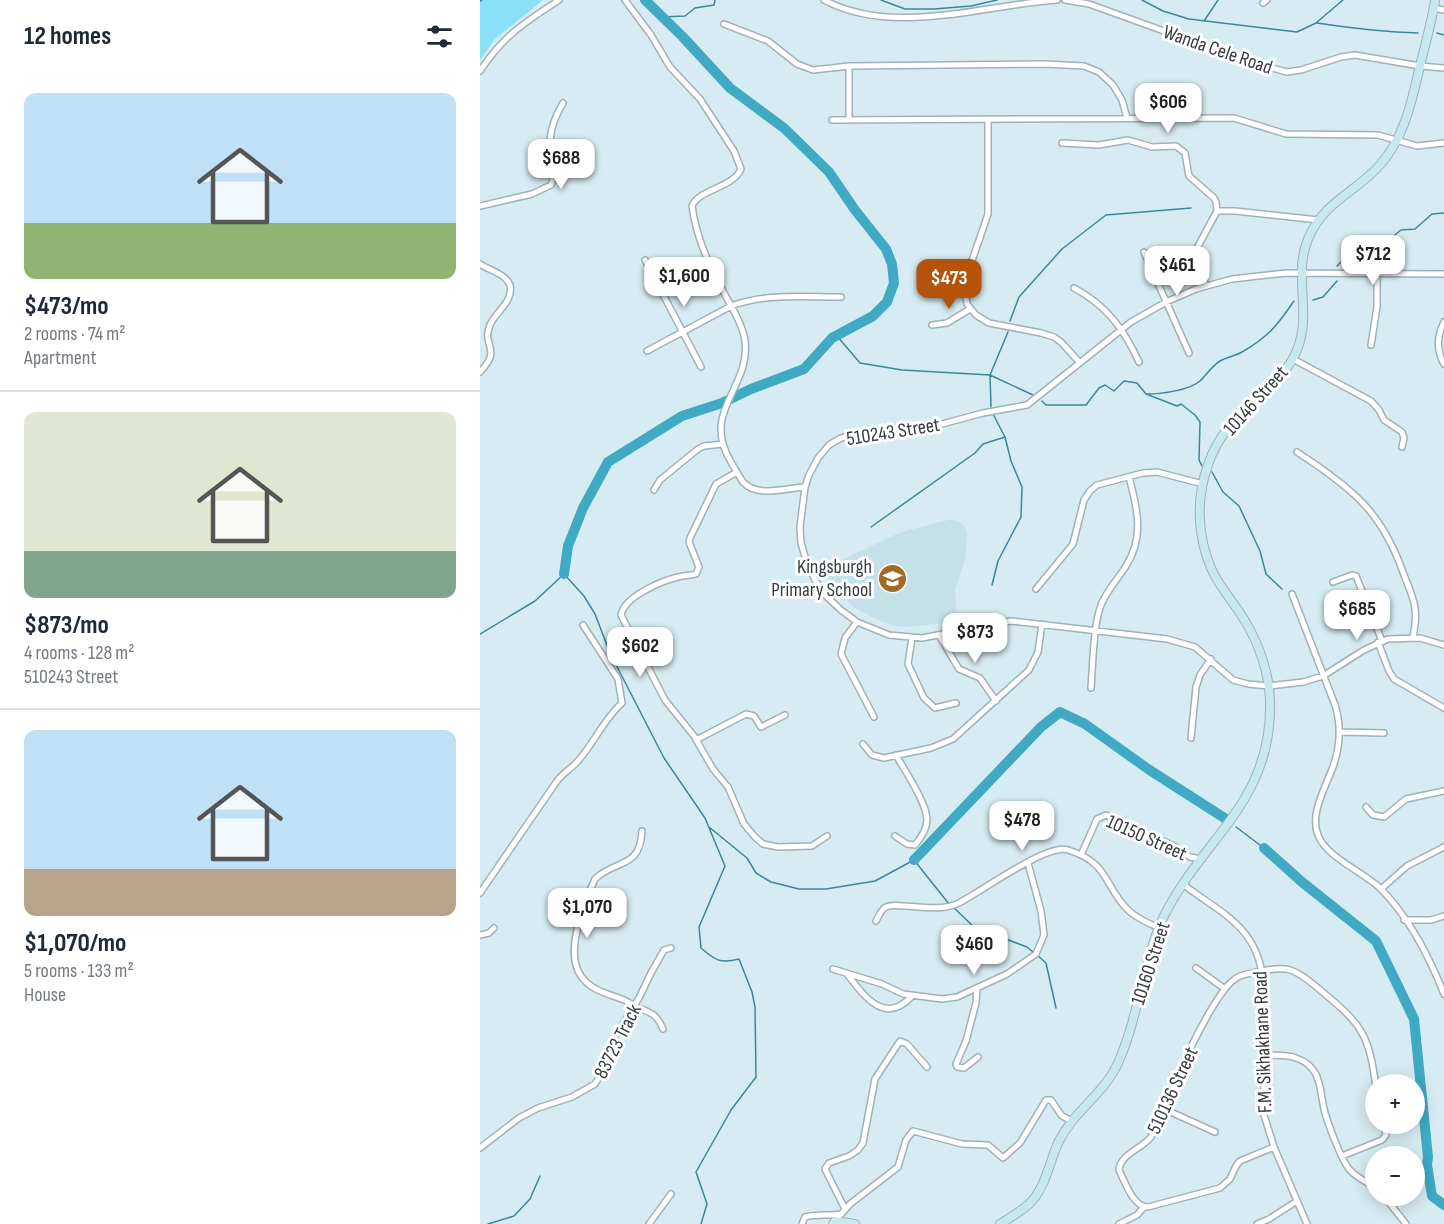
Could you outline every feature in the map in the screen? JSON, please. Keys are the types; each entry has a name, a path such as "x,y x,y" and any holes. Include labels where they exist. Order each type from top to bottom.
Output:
{"street":[{"path":"480,71 493,52 510,34 559,0"},
{"path":"625,0 651,35 670,67 700,99 740,164 741,169 736,177 696,200 692,206 695,229 703,250 745,339 744,365 722,418 723,444 744,483 760,491 805,487"},
{"path":"824,0 856,13 919,18 1057,0"},
{"name":"Wanda Cele Road","path":"1065,0 1089,4 1246,61 1287,72 1355,55 1444,68"},
{"path":"1435,4 1444,10"},
{"name":"10146 Street","path":"1269,686 1254,637 1219,584 1207,558 1199,516 1203,484 1212,454 1226,430 1238,415 1280,376 1293,359 1300,343 1304,323 1302,273 1306,244 1318,220 1333,203 1380,165 1397,140 1409,114 1435,4"},
{"path":"724,24 768,41 804,68 813,70 849,66 1044,64 1084,66 1099,72 1113,85 1122,100 1127,118"},
{"path":"849,66 849,119"},
{"path":"480,206 532,194 551,185 553,179 550,131 553,118 563,103"},
{"path":"832,120 1234,118 1286,134 1378,135 1417,146 1444,143"},
{"path":"988,119 988,214 964,284 965,296 970,309 988,323 1049,335 1061,342 1080,363"},
{"path":"1062,143 1099,145 1128,140 1152,147 1176,146 1185,153 1189,176 1216,202 1217,211 1195,252 1206,286"},
{"path":"1217,211 1235,210 1318,220"},
{"path":"1144,252 1189,353"},
{"path":"645,260 701,367"},
{"path":"480,264 504,277 511,291 507,302 491,322 487,336 492,356 480,372"},
{"name":"510243 Street","path":"1380,641 1323,676 1303,682 1269,686 1233,680 1195,647 1179,641 1042,624 1000,622 939,635 912,638 884,633 857,622 841,610 826,596 815,580 801,543 800,527 805,487 818,458 829,445 841,438 859,434 912,432 983,413 1021,407 1034,401 1122,329 1166,302 1206,286 1243,277 1286,273 1444,274"},
{"path":"1371,345 1377,307 1377,274"},
{"path":"1074,288 1101,305 1122,329 1139,362"},
{"path":"647,351 731,306 755,298 841,297"},
{"path":"932,325 951,321 970,309"},
{"path":"1444,322 1438,340 1444,364"},
{"path":"1293,359 1371,401 1384,420 1402,432 1404,438 1402,447"},
{"path":"654,490 660,480 698,449 723,444"},
{"path":"1297,452 1332,477 1368,507 1374,516 1396,553 1415,603 1416,617 1413,637"},
{"path":"737,472 716,484 690,538 689,542 699,567 696,574 668,580 638,594 624,606 622,619 665,700 728,787 744,824 758,841 773,847 809,846 827,836"},
{"path":"1036,589 1073,544 1084,500 1097,485 1157,472 1203,484"},
{"path":"1091,688 1102,603 1127,566 1137,542 1138,517 1129,477"},
{"path":"1333,582 1352,575 1356,576 1389,671 1394,679 1444,708"},
{"path":"1292,594 1337,712 1339,732 1336,756 1316,819 1317,834 1327,849 1381,889 1421,942 1444,994"},
{"path":"857,622 843,642 842,654 874,717"},
{"path":"863,744 877,758 931,748 958,734 1029,670 1038,652 1042,624"},
{"path":"480,893 557,781 576,764 613,711 622,703 618,678 583,626"},
{"path":"939,635 959,669 980,678 996,701"},
{"path":"1380,641 1395,637 1413,637 1444,645"},
{"path":"912,638 908,664 924,698 935,708 956,703"},
{"path":"1191,738 1196,687 1200,675 1210,660"},
{"name":"10160 Street","path":"1000,1224 1029,1204 1038,1193 1058,1143 1072,1121 1105,1084 1118,1063 1130,1032 1159,928 1173,901 1245,800 1258,773 1269,730 1269,686"},
{"path":"696,740 746,714 754,716 761,727 785,715"},
{"path":"1339,732 1384,733"},
{"path":"895,836 907,844 915,844 925,828 927,819 896,755"},
{"path":"1366,807 1373,815 1383,817 1406,799 1444,791"},
{"name":"10150 Street","path":"1081,855 1097,819 1106,815 1176,847 1190,857 1203,859"},
{"path":"642,831 639,849 633,858 595,879 579,924 574,950 575,962 581,977 597,990 650,1011 658,1017 663,1029"},
{"path":"1381,889 1407,866 1444,847"},
{"path":"876,921 882,910 889,906 942,908 958,903 1028,863 1057,849 1063,849 1081,855 1102,870 1127,909 1159,928"},
{"path":"832,969 882,984 903,994 950,999 1016,969 1040,949 1044,934 1028,863"},
{"name":"F.M. Sikhakhane Road","path":"1184,885 1233,919 1251,942 1262,971 1264,1115 1274,1147 1307,1224"},
{"path":"1404,920 1431,921 1444,916"},
{"path":"480,935 489,933 494,928"},
{"name":"83723 Track","path":"480,1148 525,1115 538,1108 572,1097 595,1084 605,1067 615,1037 663,952 671,948"},
{"name":"510136 Street","path":"1144,1207 1136,1201 1121,1175 1119,1166 1122,1160 1148,1141 1197,1034 1225,989 1238,976 1282,967 1295,971 1352,1017 1367,1044 1374,1074"},
{"path":"1196,968 1225,989"},
{"path":"847,974 862,993 880,1007 897,1008 912,996"},
{"path":"1437,978 1444,975"},
{"path":"977,988 976,1003 966,1041 956,1064 957,1067 964,1068 978,1057"},
{"path":"843,1211 825,1169 829,1163 854,1153 863,1143 875,1079 900,1041 907,1044 927,1067"},
{"path":"1263,1055 1295,1057 1308,1065 1316,1075 1322,1089 1325,1111 1346,1166 1353,1174 1365,1181"},
{"path":"834,1223 843,1211 898,1167 908,1136 913,1131 962,1144 988,1145 1003,1158 1020,1143 1046,1100 1053,1102 1062,1116 1072,1121"},
{"path":"1164,1109 1215,1132"},
{"path":"1342,1156 1382,1140 1386,1134"},
{"path":"1119,1224 1137,1215 1144,1207 1220,1188 1230,1179 1240,1161 1274,1147"},
{"path":"650,1224 671,1194"},
{"path":"1257,1224 1269,1220 1297,1201"},
{"path":"1392,1206 1407,1224"},
{"path":"802,1224 805,1216 843,1211"},
{"path":"834,1223 855,1224"}],"shaded area":[{"path":"480,0 543,0 495,39 480,60"},
{"name":"Kingsburgh Primary School","path":"952,519 963,524 967,534 965,560 955,589 957,619 947,623 907,627 894,626 876,619 853,607 820,570 901,532"}],"waterway":[{"path":"564,574 568,546 583,508 608,462 682,416 722,403 751,389 804,369 832,338 873,316 887,302 894,283 892,264 886,249 829,172 784,128 730,88 645,0"},
{"path":"662,17 685,16 695,8 714,5 715,0"},
{"path":"881,0 905,9 971,6 997,0"},
{"path":"1142,0 1163,11 1189,19 1297,32 1316,23 1343,0"},
{"path":"1204,21 1218,0"},
{"path":"1317,23 1418,33"},
{"path":"1437,33 1444,35"},
{"path":"1010,321 1019,297 1062,249 1106,215 1191,208"},
{"path":"1337,266 1348,255 1369,245 1387,241 1401,230 1415,229 1432,214 1444,213"},
{"path":"1356,253 1373,268"},
{"path":"1313,300 1323,297 1337,281"},
{"path":"1147,394 1175,391 1190,387 1200,381 1220,361 1242,352 1265,336 1294,301"},
{"path":"991,407 990,375 1008,332"},
{"path":"837,336 860,363 902,370 990,375 1033,395"},
{"path":"1042,401 1046,405 1086,405 1099,388 1105,385 1114,391 1124,381 1137,383 1146,394 1177,406 1181,404 1195,415 1200,422 1199,460 1202,466"},
{"path":"992,585 998,561 1021,517 1022,487 1011,461 1005,437 993,414"},
{"path":"871,527 975,453 983,444 1005,437"},
{"path":"1212,472 1223,492 1239,506 1260,551 1266,574 1282,589"},
{"path":"480,634 535,601 564,574 584,596 595,614 610,653 664,758 705,818 725,866 699,927 701,948 718,960 739,959 752,992 755,1007 756,1077 731,1110 696,1172 707,1204 701,1224"},
{"path":"914,860 1041,727 1060,712 1085,724 1148,769 1226,819"},
{"path":"709,827 747,858 756,873 771,882 799,889 826,889 875,881 914,860 949,904"},
{"path":"1236,827 1264,848"},
{"path":"1264,848 1302,882 1376,941 1414,1019 1427,1165 1432,1196 1444,1205"},
{"path":"953,907 974,927 1027,947 1033,952"},
{"path":"1037,955 1046,963 1056,1008"},
{"path":"488,1224 514,1216 530,1199 540,1176"}],"place":[{"name":"Kingsburgh Primary School","path":"893,578"}]}
